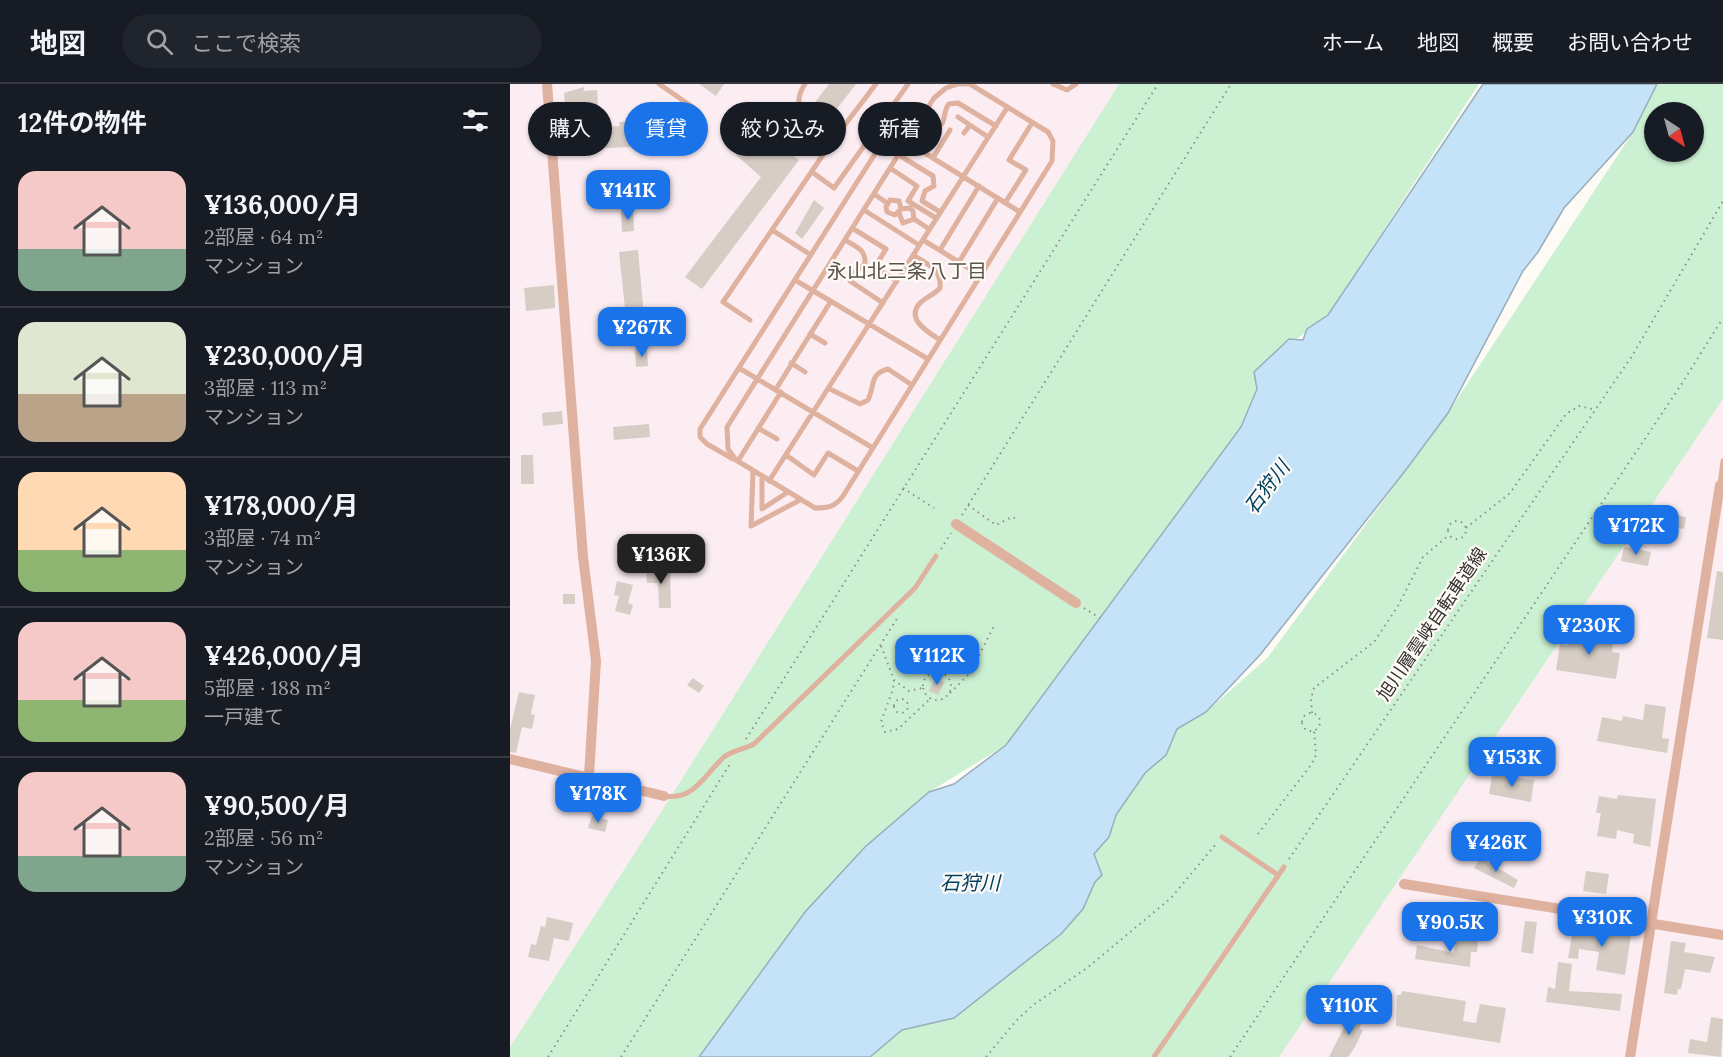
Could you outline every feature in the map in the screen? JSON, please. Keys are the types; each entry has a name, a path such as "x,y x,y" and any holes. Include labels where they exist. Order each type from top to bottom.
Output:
{"street":[{"path":"547,84 583,557 596,661 589,776"},
{"path":"1630,1057 1720,485"},
{"path":"956,524 1076,603"},
{"path":"510,759 589,776 664,796"},
{"path":"1404,884 1723,934"}],"lane":[{"path":"659,84 685,102"},
{"path":"799,102 800,92 805,84"},
{"path":"846,123 876,84"},
{"path":"895,102 908,84"},
{"path":"874,156 700,429 700,437 707,444 815,508 827,508 837,504 1052,161 1053,141 1048,132 970,84 959,84 946,88 932,102"},
{"path":"1053,84 1067,90 1076,84"},
{"path":"942,124 945,122 946,108 949,104 958,103 996,126"},
{"path":"769,481 1007,108"},
{"path":"958,117 988,137"},
{"path":"1005,203 1026,170 1009,160 1032,123"},
{"path":"964,133 970,124"},
{"path":"933,158 950,130"},
{"path":"944,141 950,145"},
{"path":"812,172 834,188 858,155"},
{"path":"750,320 723,302 822,156"},
{"path":"737,460 728,449 727,427 898,156"},
{"path":"901,156 933,177 934,186 925,191 922,201 940,212"},
{"path":"930,156 1020,212"},
{"path":"890,168 917,186 908,201 936,218"},
{"path":"940,250 979,186"},
{"path":"874,194 887,203"},
{"path":"959,262 998,198"},
{"path":"887,203 890,200 899,201 903,223 914,219"},
{"path":"887,203 886,207 891,214 906,208 913,211 914,219 929,229"},
{"path":"864,210 940,250 980,275"},
{"path":"852,228 886,249 875,267 897,281"},
{"path":"772,230 811,255"},
{"path":"845,240 863,250 866,256 865,264 850,276 850,281 883,303"},
{"path":"913,255 937,270 941,279 940,288 921,302 915,310 915,318 921,328 940,340"},
{"path":"795,280 928,359"},
{"path":"737,460 758,428 791,363 831,301"},
{"path":"810,333 825,343"},
{"path":"791,363 805,372"},
{"path":"739,368 873,448"},
{"path":"828,388 860,404 868,400 874,376 880,371 888,369 912,385"},
{"path":"758,428 777,439"},
{"path":"786,455 814,475 828,453 858,471"},
{"path":"1720,485 1723,461"},
{"path":"753,471 751,526 800,500"},
{"path":"762,476 762,509 788,492"},
{"path":"664,796 674,798 687,795 726,756 754,744 915,588 936,556"},
{"path":"1222,837 1278,875"},
{"path":"1154,1057 1284,867"}],"path":[{"path":"548,1057 1158,84"},
{"path":"936,556 1231,84"},
{"name":"旭川層雲峡自転車道線","path":"1284,867 1632,356 1723,201"},
{"path":"1230,1057 1642,445 1723,318"},
{"path":"1449,535 1456,540 1462,538 1466,528 1510,493 1566,414 1579,406 1596,410"},
{"path":"903,488 934,508"},
{"path":"968,505 996,525 1012,517 1017,519"},
{"path":"1449,535 1449,526 1454,522 1463,523 1466,528"},
{"path":"1314,730 1318,727 1320,719 1312,713 1311,699 1314,688 1374,642 1398,606 1423,556 1449,535"},
{"path":"1076,603 1100,618"},
{"path":"621,1057 898,616"},
{"path":"922,688 930,699 939,701 948,696 970,673 994,626"},
{"path":"881,645 894,680 909,690 922,688"},
{"path":"922,688 928,675 941,673 951,682 948,696"},
{"path":"894,680 880,722 885,732 898,729 930,699"},
{"path":"887,704 894,704 897,700 904,699 908,704 906,710 910,717"},
{"path":"894,704 898,712 906,710"},
{"path":"1312,713 1306,715 1303,723 1306,728 1314,730"},
{"path":"1258,834 1311,765 1316,755 1314,730"},
{"path":"986,1057 1016,1021 1033,1005 1087,968 1171,898 1222,837"}],"shaded area":[{"path":"510,84 1119,84 663,809 510,1047"},
{"path":"1723,399 1723,1057 1279,1057 1522,694"}],"green space":[{"path":"1119,84 1479,84 1328,315 1267,362 1241,427 1006,745 929,792 708,1057 510,1057 510,1047 663,809"},
{"path":"1657,84 1723,84 1723,399 1279,1057 870,1057 902,1030 954,1018 1061,934 1094,854 1109,837 1116,815 1177,729 1206,712 1268,657 1448,413 1633,132 1644,110 1644,162 1704,162 1704,102 1648,102"}],"water":[{"name":"石狩川","path":"1483,84 1657,84 1648,102 1644,102 1644,110 1633,132 1564,208 1538,252 1523,271 1448,413 1405,471 1260,655 1206,712 1177,729 1166,755 1145,773 1116,815 1109,837 1094,854 1102,875 1095,882 1083,909 1061,934 954,1018 902,1030 870,1057 699,1057 805,912 865,847 929,792 954,784 1006,745 1241,427 1257,389 1254,372 1289,339 1303,340 1307,329 1328,315"}],"building":[{"path":"699,84 724,84 716,96"},
{"path":"829,84 856,84 842,102 815,102"},
{"path":"584,87 584,91 597,90 598,102 565,102 564,93"},
{"path":"619,122 624,122 624,147 612,148 612,126 620,126"},
{"path":"737,156 794,156 799,160 702,289 685,277 761,177"},
{"path":"814,200 824,208 802,239 795,233"},
{"path":"633,210 634,231 622,232 621,211"},
{"path":"638,250 644,316 626,318 619,252"},
{"path":"554,285 555,308 526,311 524,288"},
{"path":"647,348 648,366 636,367 635,349"},
{"path":"562,411 563,424 543,426 542,413"},
{"path":"649,424 650,437 614,440 613,427"},
{"path":"521,455 533,455 534,484 521,484"},
{"path":"1669,514 1686,517 1684,529 1667,526"},
{"path":"1624,547 1651,552 1648,566 1621,561"},
{"path":"670,568 671,608 659,608 658,583 647,583 646,569"},
{"path":"1717,571 1723,572 1723,640 1707,638"},
{"path":"617,581 633,585 628,603 633,605 630,615 615,611 619,596 614,595"},
{"path":"563,594 575,594 575,604 563,604"},
{"path":"1570,631 1614,637 1612,652 1620,653 1616,679 1556,670 1560,644 1568,645"},
{"path":"936,677 944,683 938,695 929,691"},
{"path":"693,678 704,686 699,693 687,685"},
{"path":"519,692 535,695 531,714 535,715 532,729 522,727 516,753 510,752 510,729"},
{"path":"1645,704 1666,707 1662,738 1669,739 1667,753 1597,741 1602,717 1622,721 1623,716 1643,720"},
{"path":"1492,775 1534,780 1531,802 1489,794"},
{"path":"1618,795 1656,799 1650,847 1633,843 1634,834 1617,830 1616,839 1597,836 1601,813 1596,813 1599,796 1617,799"},
{"path":"592,816 608,820 605,832 588,828"},
{"path":"1481,858 1518,880 1514,888 1474,868"},
{"path":"1586,871 1609,874 1606,894 1583,891"},
{"path":"547,917 573,923 569,941 554,938 549,961 528,957 531,944 536,945 541,926 545,927"},
{"path":"1525,921 1537,922 1533,954 1521,952"},
{"path":"1574,923 1588,925 1587,932 1631,935 1625,975 1596,970 1599,952 1579,949 1578,959 1568,958"},
{"path":"1456,938 1478,941 1477,952 1471,952 1470,967 1415,959 1417,945 1454,953"},
{"path":"1671,941 1686,943 1684,952 1715,957 1710,973 1685,969 1681,989 1678,989 1677,995 1664,993"},
{"path":"1558,962 1572,964 1569,991 1622,994 1620,1011 1546,1002 1548,987 1555,989"},
{"path":"1402,991 1466,1001 1463,1021 1476,1023 1480,1004 1506,1008 1500,1043 1396,1026 1397,995 1401,995"},
{"path":"1353,1009 1365,1015 1359,1028 1363,1030 1355,1047 1348,1057 1329,1057"},
{"path":"1711,1017 1723,1019 1721,1057 1688,1053 1690,1039 1707,1042"}],"district":[{"name":"永山北三条八丁目","path":"907,271"}]}
